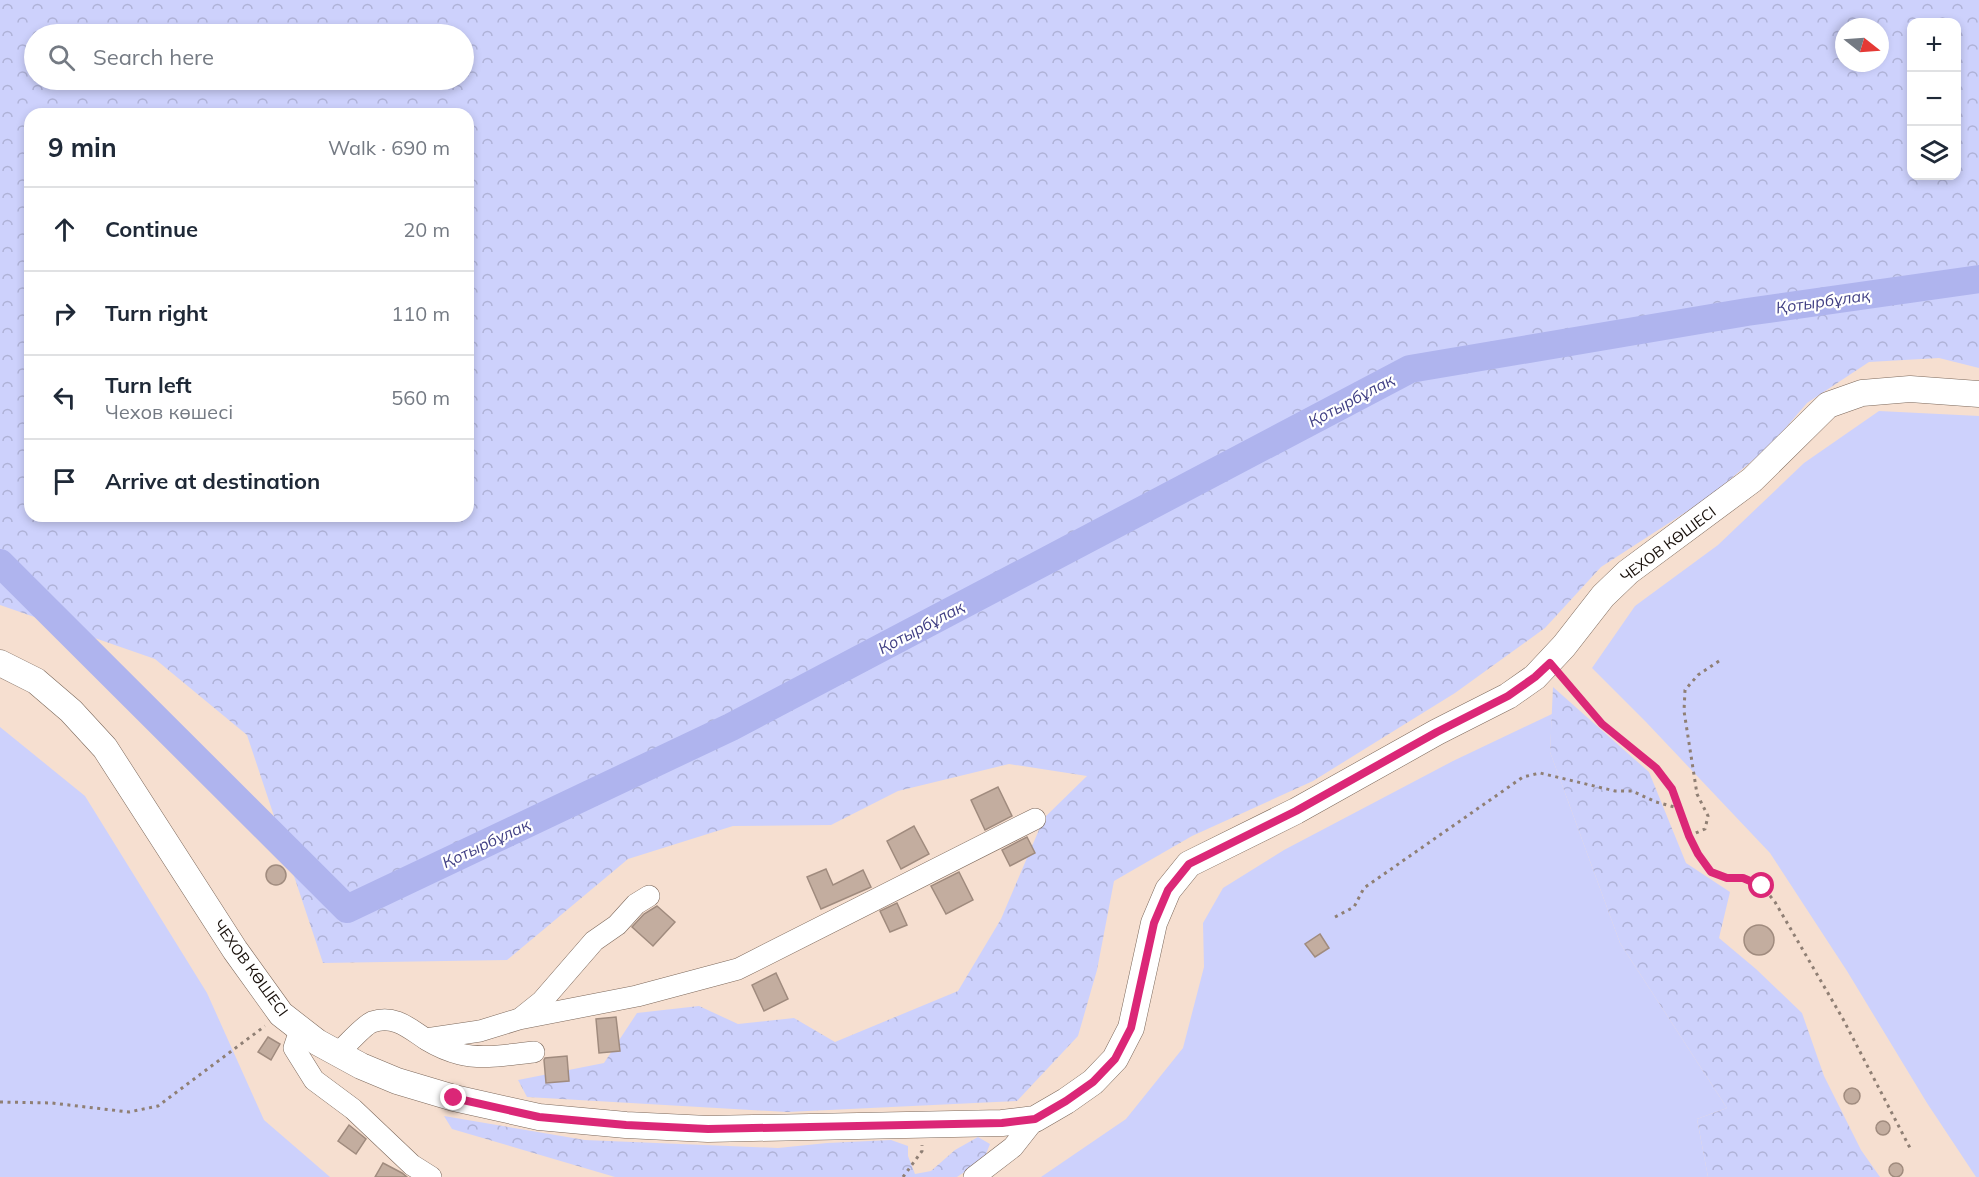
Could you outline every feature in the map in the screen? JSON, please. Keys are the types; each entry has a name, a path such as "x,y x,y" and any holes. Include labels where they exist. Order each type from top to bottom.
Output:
{"main road":[{"name":"ЧЕХОВ КӨШЕСІ","path":"0,663 36,681 71,711 105,747 235,950 291,1022 338,1053 397,1081 454,1098 539,1117 626,1125 708,1129 1002,1123 1035,1119 1093,1082 1115,1059 1131,1028 1154,923 1168,890 1189,864 1296,811 1437,732 1508,696 1535,677 1550,663 1603,596 1628,572 1752,480 1828,405 1862,393 1910,389 1979,394"}],"street":[{"path":"426,1040 480,1031 519,1019 637,996 738,969 1035,819"},
{"path":"519,1019 542,1001 594,941 616,925 636,904 650,896"},
{"path":"338,1053 371,1022 391,1020 408,1026 426,1040 444,1049 463,1055 489,1056 534,1052"},
{"path":"291,1022 294,1048 315,1080 353,1109 412,1165 431,1177"},
{"path":"974,1177 1013,1147 1035,1119"}],"path":[{"path":"1689,836 1705,829 1708,816 1697,794 1684,711 1685,690 1698,675 1719,661"},
{"path":"1550,663 1602,724 1656,768 1672,789 1689,836 1711,872 1727,878 1743,878 1762,886 1775,902 1843,1019 1910,1148"},
{"path":"1335,917 1354,907 1364,888 1523,777 1540,773 1615,791 1632,791 1656,802 1677,808"},
{"path":"0,1102 52,1103 129,1112 159,1106 291,1022"},
{"path":"903,1177 922,1151 923,1125"}],"green space":[{"path":"0,0 1979,0 1979,368 1939,358 1869,362 1807,403 1771,445 1709,497 1601,567 1545,628 1455,693 1313,781 1192,836 1114,881 1097,970 1078,1036 1017,1101 787,1112 527,1097 518,1080 604,1063 637,1013 699,1006 738,1024 794,1018 835,1042 958,991 1001,919 1044,818 1087,776 1009,764 898,791 831,825 733,826 628,859 507,960 323,963 247,735 155,659 0,605"},
{"path":"1879,411 1979,416 1979,1177 1976,1177 1927,1103 1847,971 1770,853 1592,668 1635,606 1718,545 1804,463"},
{"path":"1553,687 1649,772 1686,863 1730,892 1719,938 1756,969 1802,1013 1824,1076 1861,1150 1880,1177 1708,1177 1697,1119 1727,1108 1620,943 1550,752"},
{"path":"1552,714 1550,752 1620,943 1727,1108 1697,1119 1708,1177 1041,1177 1126,1119 1183,1048 1204,967 1203,923 1223,888 1284,850 1453,761"},
{"path":"0,727 85,796 207,993 264,1120 330,1177 0,1177"},
{"path":"444,1116 585,1140 778,1148 891,1140 908,1146 908,1156 915,1174 931,1171 955,1150 978,1137 990,1144 984,1159 957,1177 615,1177 452,1129"}],"building":[{"path":"998,787 1012,816 985,830 971,800"},
{"path":"914,826 929,854 901,869 887,841"},
{"path":"1027,837 1035,853 1010,866 1002,850"},
{"path":"276,865 283,868 286,875 283,882 276,885 269,882 266,875 269,868"},
{"path":"826,869 833,885 863,870 871,887 821,909 807,877"},
{"path":"959,872 973,900 946,914 931,886"},
{"path":"897,903 907,925 890,932 880,911"},
{"path":"657,906 675,922 653,946 632,927 644,914"},
{"path":"1759,925 1770,929 1774,940 1770,951 1759,955 1748,951 1744,940 1748,929"},
{"path":"1320,934 1329,948 1315,957 1305,944"},
{"path":"776,973 788,999 764,1011 752,985"},
{"path":"616,1017 620,1051 599,1053 596,1019"},
{"path":"268,1037 280,1044 271,1060 258,1052"},
{"path":"567,1056 569,1081 546,1083 545,1058"},
{"path":"1852,1088 1860,1096 1852,1104 1844,1096"},
{"path":"1880,1121 1886,1121 1890,1128 1886,1135 1880,1135 1876,1131 1876,1125"},
{"path":"349,1125 366,1139 356,1154 338,1141"},
{"path":"383,1163 402,1173 407,1177 375,1177"},
{"path":"1893,1163 1899,1163 1903,1170 1899,1177 1893,1177 1889,1173 1889,1167"}],"waterway":[{"name":"Қотырбұлақ","path":"0,563 347,909 731,727 1410,369 1747,312 1979,279"}],"route":[{"path":"454,1098 539,1117 626,1125 708,1129 1002,1123 1035,1119 1093,1082 1115,1059 1131,1028 1154,923 1168,890 1189,864 1296,811 1437,732 1508,696 1550,663 1602,724 1656,768 1672,789 1689,836 1711,872 1727,878 1743,878 1762,886"}]}
